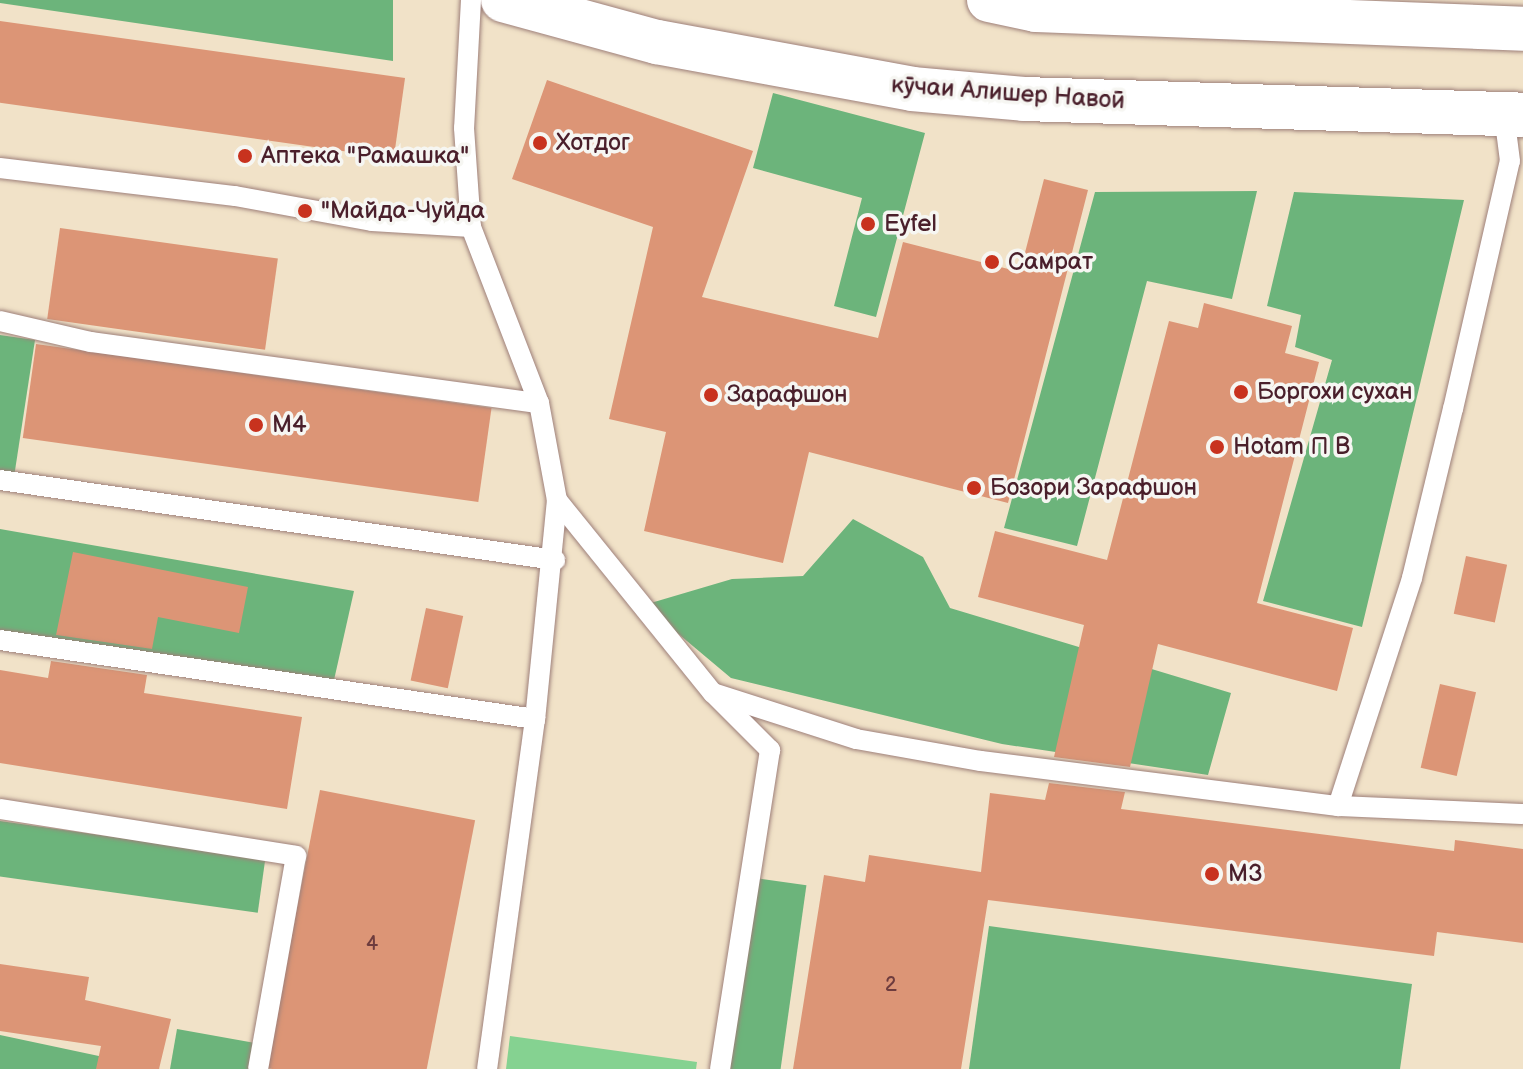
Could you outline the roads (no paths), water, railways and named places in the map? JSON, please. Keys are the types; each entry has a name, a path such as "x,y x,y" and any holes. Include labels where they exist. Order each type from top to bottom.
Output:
{"street":[{"name":"кӯчаи Алишер Навоӣ","path":"503,0 657,42 912,89 1024,99 1513,114"},
{"path":"989,0 1033,5 1523,29"}],"lane":[{"path":"471,0 464,128 471,227 539,403 557,500 555,560 487,1069"},
{"path":"1338,806 1412,578 1510,161 1513,114"},
{"path":"0,168 235,196 372,221 471,227"},
{"path":"0,321 136,349 539,403"},
{"path":"0,480 555,560"},
{"path":"557,500 713,693 770,750 720,1069"},
{"path":"0,640 535,719"},
{"path":"713,693 856,739 981,761 1338,806 1523,814"},
{"path":"0,809 296,856 258,1069"}],"place":[{"name":"Хотдог","path":"540,143"},
{"name":"Аптека \"Рамашка\"","path":"245,156"},
{"name":"\"Майда-Чуйда","path":"305,211"},
{"name":"Eyfel","path":"868,224"},
{"name":"Самрат","path":"992,262"},
{"name":"Боргохи сухан","path":"1241,392"},
{"name":"Зарафшон","path":"711,395"},
{"name":"М4","path":"256,425"},
{"name":"Hotam П В","path":"1217,447"},
{"name":"Бозори Зарафшон","path":"974,488"},
{"name":"М3","path":"1212,874"}]}
